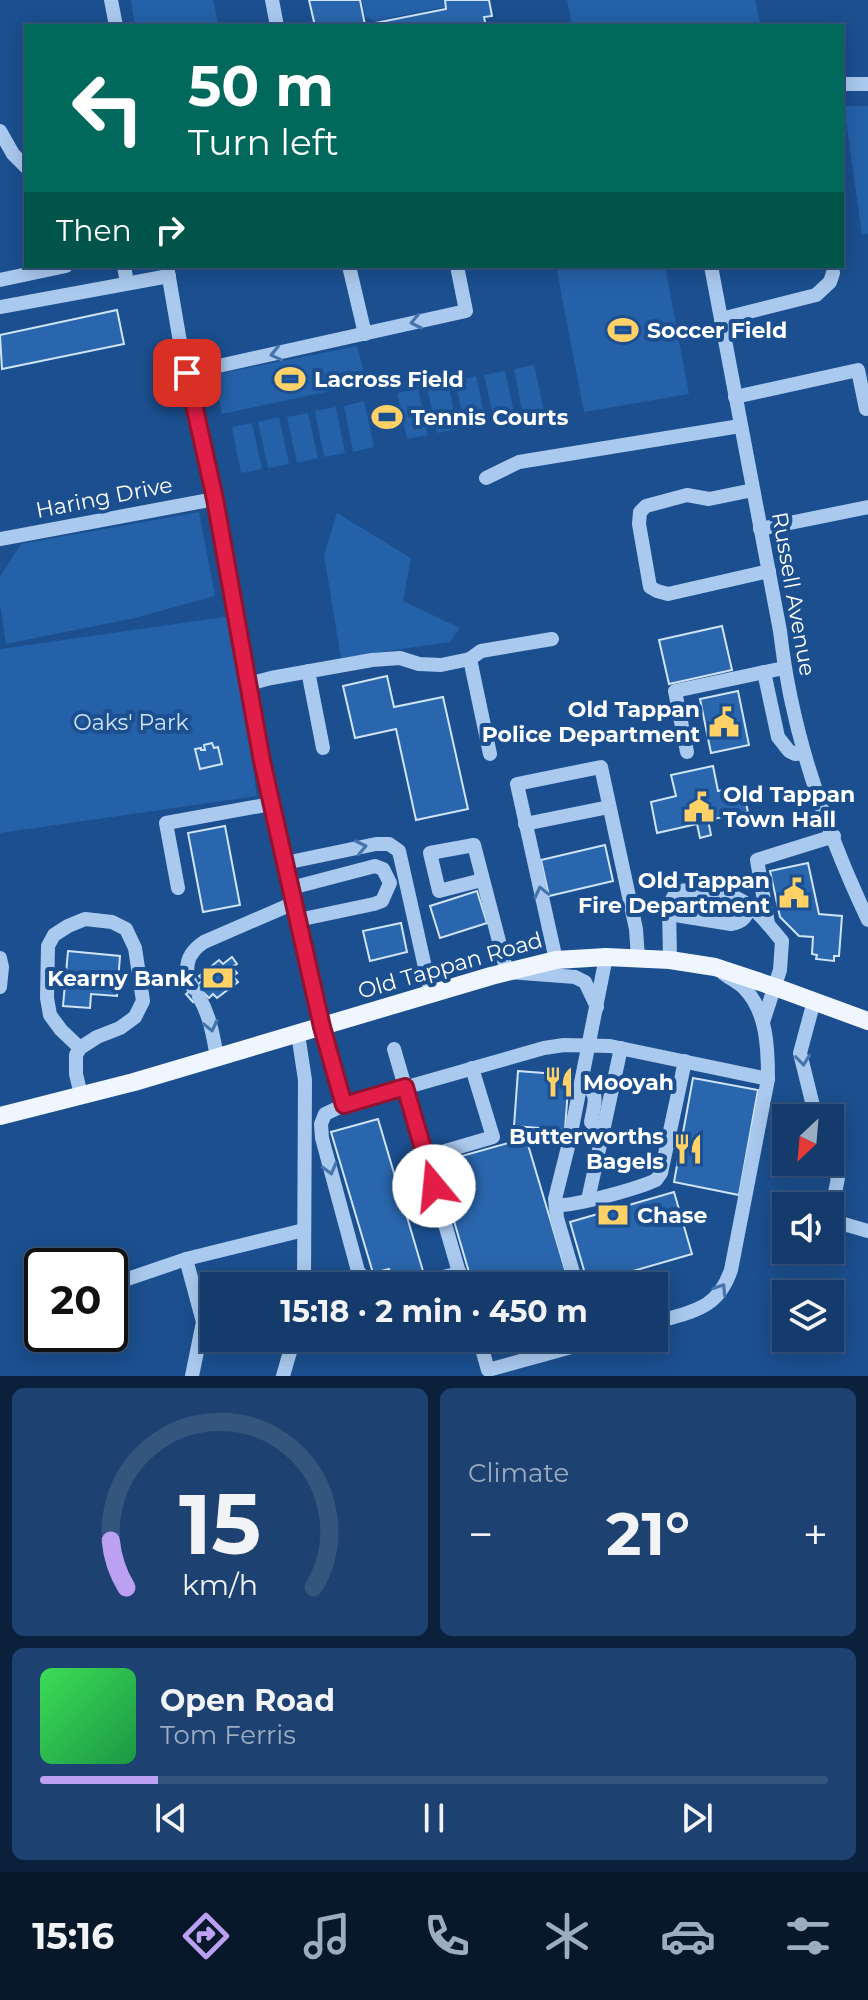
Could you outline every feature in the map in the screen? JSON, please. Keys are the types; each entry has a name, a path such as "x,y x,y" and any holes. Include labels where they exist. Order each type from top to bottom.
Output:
{"main road":[{"name":"Old Tappan Road","path":"0,1116 134,1082 556,960 638,958 715,967 868,1021"}],"street":[{"path":"111,0 116,24"},
{"path":"272,0 277,24"},
{"path":"844,84 868,84"},
{"path":"0,131 13,154 24,165"},
{"path":"0,280 58,268"},
{"path":"124,268 127,283"},
{"path":"349,268 365,334"},
{"path":"187,373 466,311 457,268"},
{"name":"Russell Avenue","path":"711,268 780,631 784,668 804,753 868,920"},
{"path":"45,271 50,298"},
{"path":"0,307 127,283 168,271 215,499 271,804 322,1027 344,1105"},
{"path":"721,319 816,295 830,282 833,273"},
{"path":"735,397 858,370 866,409"},
{"path":"486,478 519,462 740,426"},
{"path":"753,490 709,499 687,495 646,506 640,512 639,524 650,587 668,594 769,571"},
{"name":"Haring Drive","path":"0,539 215,499"},
{"path":"760,529 868,507"},
{"path":"248,684 372,660 400,658 419,664 441,665 470,659 481,651 552,639"},
{"path":"470,659 490,754"},
{"path":"687,752 675,691 784,668"},
{"path":"308,671 323,748"},
{"path":"764,672 778,737 789,751 804,753"},
{"path":"556,960 517,784 601,767 636,929 638,958"},
{"path":"178,888 166,823 271,804"},
{"path":"525,824 609,807"},
{"path":"768,924 757,860 834,836"},
{"path":"285,863 376,844 389,844 399,851 431,994"},
{"path":"217,1057 207,1011 187,975 190,954 204,942 292,896 375,866 383,869 390,883 382,901 298,920"},
{"path":"482,880 507,972 575,977 585,982 597,1007"},
{"path":"670,960 669,905 676,892 684,889 712,891 734,895 750,905 782,941 780,970 763,1022"},
{"path":"669,914 731,924 746,919 750,905"},
{"path":"80,1048 50,1015 47,998 48,946 54,935 85,919 112,922 126,929 135,948 143,1001 135,1017 80,1048 76,1055 76,1074 81,1095"},
{"path":"573,1272 557,1218 555,1199 606,957"},
{"path":"0,958 0,987"},
{"path":"668,1318 708,1305 725,1287 731,1270 768,1079 763,1022 754,1001 743,988 715,967"},
{"path":"813,1104 800,1053 814,1001"},
{"path":"298,1034 305,1080 304,1272"},
{"path":"359,1272 322,1138 321,1124 325,1114 344,1105 544,1048 589,1045 621,1048 768,1079"},
{"path":"588,1200 621,1048"},
{"path":"394,1049 460,1272"},
{"path":"556,1205 588,1200 656,1180 661,1173 685,1061"},
{"path":"425,1157 493,1137 472,1068"},
{"path":"582,1080 596,1096 591,1122 601,1136"},
{"path":"844,1223 868,1231"},
{"path":"128,1279 186,1259 304,1230"},
{"path":"186,1259 203,1322 192,1376"},
{"path":"283,1376 290,1352"},
{"path":"483,1352 488,1370 551,1352"}],"green space":[{"path":"131,0 213,0 219,24 135,24"},
{"path":"362,0 443,0 445,7 373,21 365,17"},
{"path":"567,0 755,0 761,24 572,24"},
{"path":"844,106 868,106 868,234 862,235"},
{"name":"Soccer Field","path":"556,268 665,268 689,394 584,412"},
{"name":"Lacross Field","path":"357,346 367,383 222,414 213,375"},
{"path":"534,365 544,411 523,415 514,369"},
{"path":"505,371 515,417 494,421 484,375"},
{"path":"476,376 486,422 465,426 455,381"},
{"path":"448,383 458,429 437,433 427,387"},
{"path":"418,389 428,435 407,439 397,393"},
{"path":"364,401 374,447 353,452 344,406"},
{"path":"336,407 345,453 324,457 315,411"},
{"path":"308,413 318,458 297,463 287,417"},
{"path":"279,417 289,464 268,468 258,422"},
{"path":"252,423 262,469 241,473 232,427"},
{"path":"199,512 215,596 135,618 6,644 0,604 0,577 21,544"},
{"path":"337,513 411,558 403,601 460,628 450,642 341,658 324,555"},
{"name":"Oaks' Park","path":"231,616 257,796 0,833 0,649"}],"building":[{"path":"309,0 360,0 365,24 315,24"},
{"path":"445,0 489,0 492,16 484,17 486,24 370,24 446,9"},
{"path":"117,310 124,344 2,369 0,335"},
{"path":"722,626 732,670 669,684 659,640"},
{"path":"387,676 394,707 443,697 468,809 416,820 396,729 355,738 343,686"},
{"name":"Old Tappan Police Department","path":"738,691 749,745 711,753 700,699"},
{"path":"212,743 214,748 218,747 222,764 200,769 195,749 205,750 204,745"},
{"name":"Old Tappan Town Hall","path":"713,766 718,791 742,786 748,812 708,820 711,835 700,838 697,824 657,833 651,802 676,796 671,775"},
{"path":"225,826 240,905 203,912 188,833"},
{"path":"605,845 613,881 549,896 541,860"},
{"name":"Old Tappan Fire Department","path":"808,863 819,914 842,916 839,956 834,956 834,961 816,959 817,955 812,954 813,937 799,936 780,917 770,871"},
{"path":"477,891 487,923 440,938 430,906"},
{"path":"401,923 407,952 370,961 363,931"},
{"path":"68,951 120,956 117,996 91,994 90,1008 63,1006"},
{"name":"Kearny Bank","path":"232,957 237,964 232,967 237,973 233,976 238,982 217,998 213,994 209,998 204,993 193,1002 186,994 203,980 199,976 219,960 223,964"},
{"path":"518,1071 569,1075 565,1130 514,1126"},
{"path":"693,1078 758,1090 739,1195 674,1182"},
{"path":"378,1119 423,1271 390,1272 389,1269 373,1272 331,1132"},
{"path":"526,1138 566,1272 469,1272 437,1163"},
{"path":"674,1192 692,1254 630,1272 585,1272 570,1222"}],"place":[{"name":"Soccer Field","path":"623,330"},
{"name":"Lacross Field","path":"290,379"},
{"name":"Tennis Courts","path":"387,417"},
{"name":"Old Tappan Police Department","path":"724,722"},
{"name":"Old Tappan Town Hall","path":"699,807"},
{"name":"Old Tappan Fire Department","path":"794,893"},
{"name":"Kearny Bank","path":"218,978"},
{"name":"Mooyah","path":"559,1082"},
{"name":"Butterworths Bagels","path":"688,1149"},
{"name":"Chase","path":"613,1215"}],"route":[{"path":"187,373 215,499 262,761 322,1027 344,1105 405,1087 434,1186"}]}
